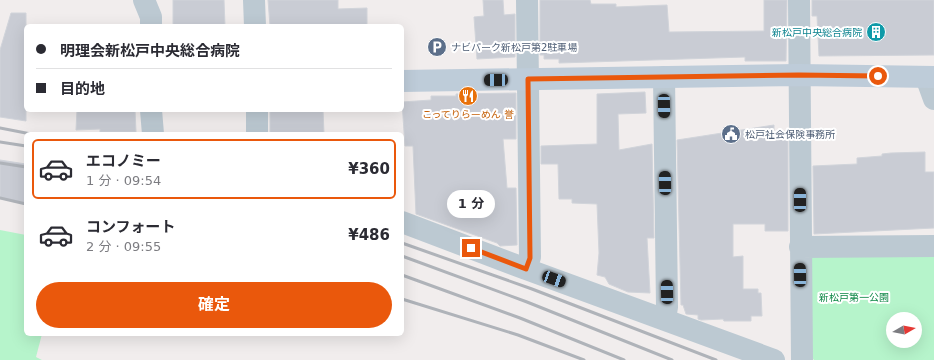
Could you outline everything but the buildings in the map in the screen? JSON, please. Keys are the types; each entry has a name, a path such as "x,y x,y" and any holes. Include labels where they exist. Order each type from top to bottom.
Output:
{"street":[{"path":"144,0 151,16 151,24"},
{"path":"254,0 255,24"},
{"path":"526,269 530,258 527,0"},
{"path":"799,0 802,360"},
{"path":"404,81 799,75 930,77 934,99"},
{"path":"664,77 667,308 665,319"},
{"path":"152,112 153,132"},
{"path":"257,112 257,132"},
{"path":"404,223 774,360"},
{"path":"800,247 934,246"}],"green space":[{"path":"0,230 24,235 24,336 41,336 36,357 42,360 0,360"},
{"name":"新松戸第一公園","path":"934,250 934,360 814,360 810,355 809,257"}],"railway":[{"path":"0,128 24,133"},
{"path":"0,142 24,146"},
{"path":"0,163 24,167"},
{"path":"0,198 24,204"},
{"path":"404,244 532,289 716,360"},
{"path":"404,257 527,302 672,360"},
{"path":"404,276 520,318 624,360"},
{"path":"404,300 518,335 584,360"}],"place":[{"name":"新松戸中央総合病院","path":"876,32"},
{"name":"ナビパーク新松戸第2駐車場","path":"437,47"},
{"name":"こってりらーめん 誉","path":"468,96"},
{"name":"松戸社会保険事務所","path":"731,134"}],"route":[{"path":"471,248 526,269 530,258 528,79 799,75 878,76"}]}
